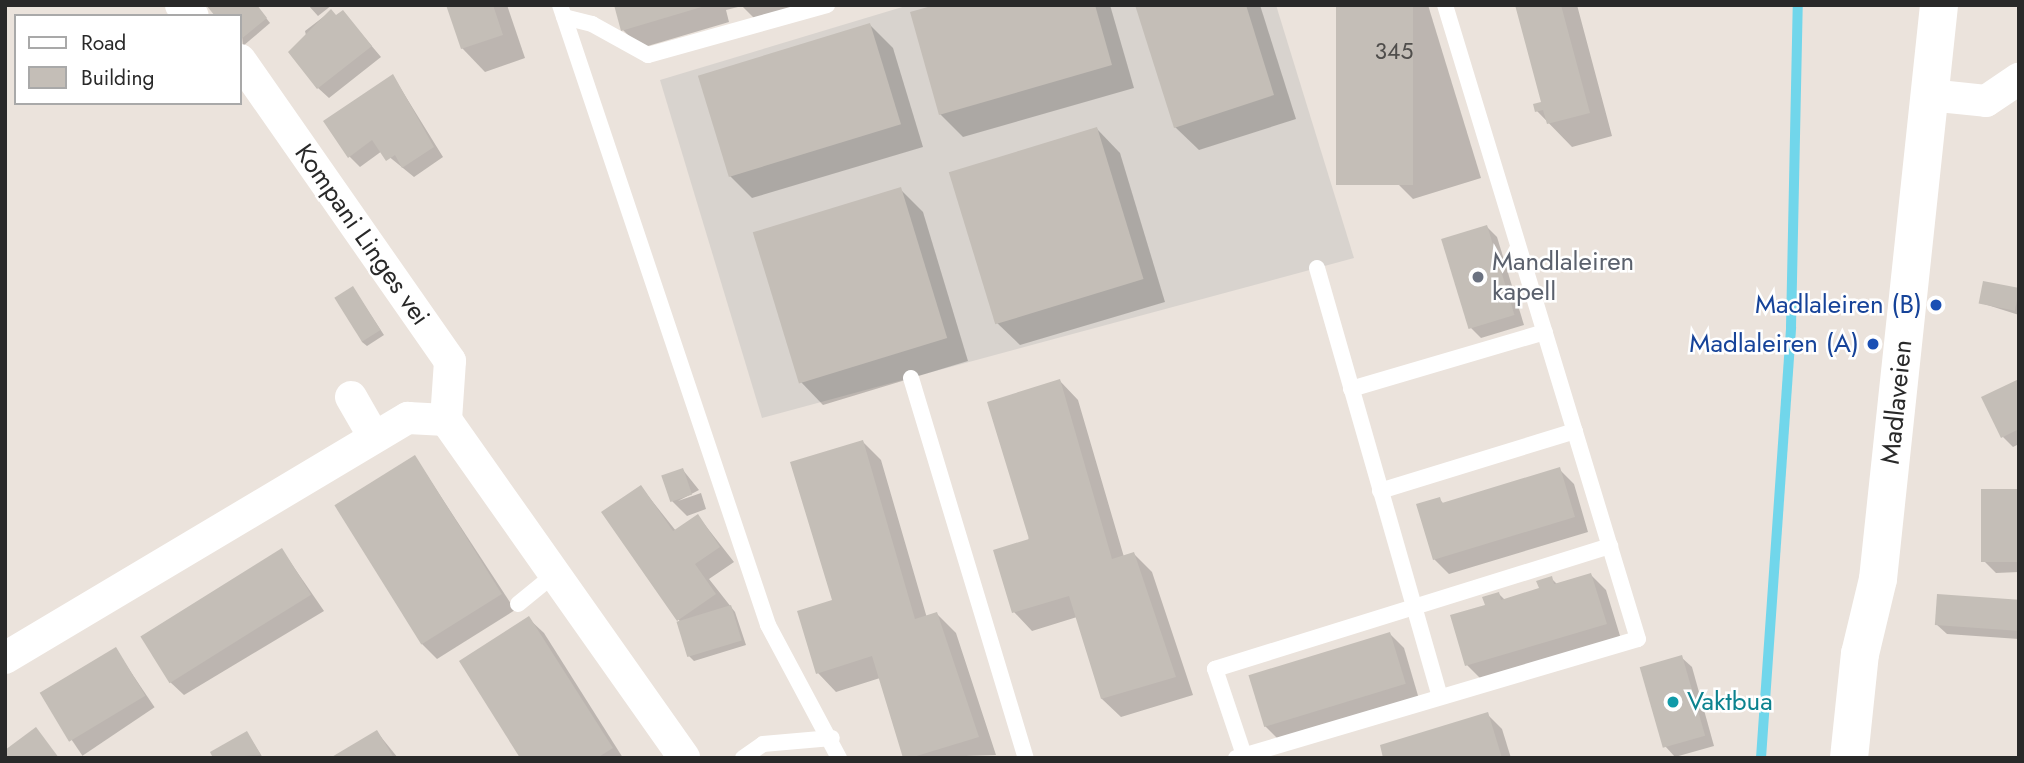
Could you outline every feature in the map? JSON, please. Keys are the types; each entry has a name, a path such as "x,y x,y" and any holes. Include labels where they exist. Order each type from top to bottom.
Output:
{"main road":[{"name":"Madlaveien","path":"1867,758 1869,631 1939,5"},
{"name":"Madlaveien","path":"1849,758 1860,654 1869,631"}],"street":[{"name":"Kompani Linges vei","path":"242,63 450,361 446,421"},
{"path":"1929,95 1986,101 2019,79"},
{"path":"351,397 374,437"},
{"path":"5,659 278,491 408,418 446,421 556,573 684,758"}],"lane":[{"path":"562,11 648,55 827,5"},
{"path":"1446,5 1638,639 1240,756 1215,669 1610,547"},
{"path":"562,11 768,625 832,738 839,758"},
{"path":"1317,268 1440,697"},
{"path":"1351,389 1545,332"},
{"path":"911,378 1026,758"},
{"path":"1380,491 1575,431"},
{"path":"518,604 556,573"},
{"path":"743,758 763,744 832,738"}],"shaded area":[{"path":"909,5 1276,5 1354,258 762,418 660,80"}],"building":[{"path":"206,5 257,5 267,18 242,38 242,14 213,14"},
{"path":"446,5 493,5 503,35 461,49"},
{"path":"614,5 705,5 705,6 621,31"},
{"path":"935,5 1095,5 1112,65 939,115 910,12"},
{"path":"1135,5 1246,5 1274,95 1174,128"},
{"path":"1336,5 1413,5 1413,185 1336,185"},
{"path":"1515,5 1561,5 1590,113 1547,124 1543,110 1535,112 1533,104 1541,102"},
{"path":"331,9 336,15 343,10 372,46 317,89 288,52"},
{"path":"870,23 901,124 729,177 698,76"},
{"path":"393,74 434,147 402,168 395,155 386,161 372,140 348,158 323,121"},
{"path":"1097,127 1143,279 995,324 949,172"},
{"path":"901,187 947,338 799,383 753,232"},
{"name":"Mandlaleiren kapell","path":"1487,225 1514,315 1469,329 1441,239"},
{"path":"1983,281 2019,288 2015,311 1979,304"},
{"path":"353,286 381,330 362,342 334,298"},
{"path":"1060,379 1112,559 1134,552 1176,677 1101,699 1069,596 1012,613 993,550 1029,539 987,402"},
{"path":"2019,379 2019,429 2001,438 1981,397"},
{"path":"863,440 915,619 937,612 979,737 910,758 903,758 872,656 816,674 797,611 832,600 790,462"},
{"path":"415,455 502,594 421,644 334,505"},
{"path":"1560,467 1575,517 1433,560 1416,504 1440,497 1442,503"},
{"path":"683,468 692,494 670,502 661,475"},
{"path":"641,485 673,531 698,514 720,547 695,564 716,594 677,621 601,512"},
{"path":"1981,489 2019,489 2019,562 1981,562"},
{"path":"282,548 311,595 170,683 140,636"},
{"path":"1591,573 1607,624 1465,666 1450,615 1485,605 1482,597 1499,592 1501,600 1539,588 1536,581 1552,576 1554,584"},
{"path":"1937,594 2019,600 2017,631 1935,625"},
{"path":"731,605 742,640 687,657 676,622"},
{"path":"529,616 613,748 597,758 520,758 459,661"},
{"path":"1390,632 1406,684 1264,727 1248,675"},
{"path":"116,647 145,696 69,742 40,693"},
{"name":"Vaktbua","path":"1682,655 1705,736 1663,748 1640,667"},
{"path":"1488,712 1502,758 1383,758 1380,745"},
{"path":"36,727 59,758 5,758 5,750"},
{"path":"377,730 394,758 330,758"},
{"path":"247,731 261,755 213,758 210,752"}],"waterway":[{"path":"1761,758 1791,327 1798,5"}],"place":[{"name":"Mandlaleiren kapell","path":"1478,277"},
{"name":"Madlaleiren (B)","path":"1936,305"},
{"name":"Madlaleiren (A)","path":"1873,344"},
{"name":"Vaktbua","path":"1673,702"}]}
